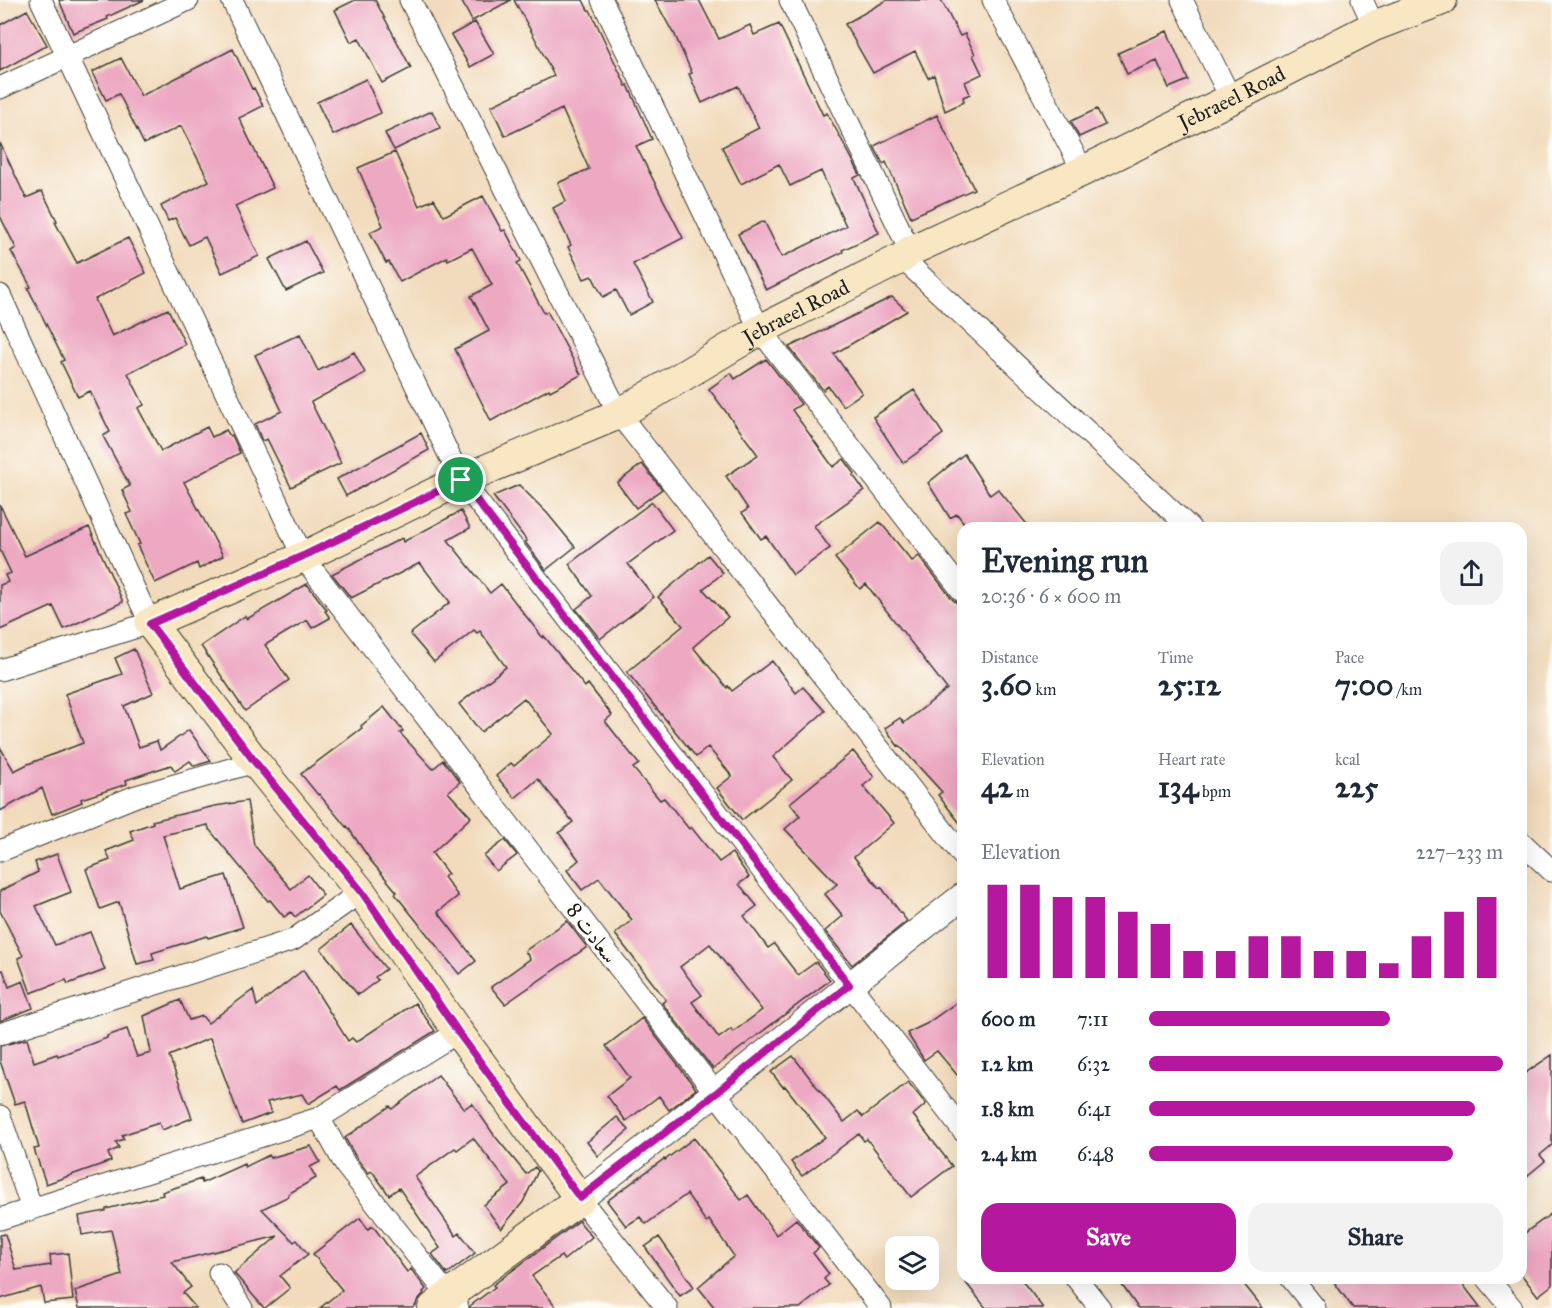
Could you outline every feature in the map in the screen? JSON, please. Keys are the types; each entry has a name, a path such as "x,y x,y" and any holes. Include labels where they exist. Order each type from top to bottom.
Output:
{"main road":[{"name":"Jebraeel Road","path":"150,624 303,556 461,480 619,414 760,330 906,255 1231,99 1368,13 1442,0"},
{"path":"150,624 255,762 362,892 458,1032 580,1198 446,1304"}],"street":[{"name":"سعادت 8","path":"41,0 303,556 882,1308"},
{"path":"0,88 188,0"},
{"path":"232,0 461,480 957,1123"},
{"path":"410,0 619,414 957,848"},
{"path":"602,0 760,330 957,584"},
{"path":"790,0 906,255 1184,522"},
{"path":"993,0 1083,171"},
{"path":"1182,0 1231,99"},
{"path":"0,295 150,624 0,670"},
{"path":"0,851 136,796 255,762"},
{"path":"1527,848 1552,871"},
{"path":"0,1034 293,940 362,892"},
{"path":"667,1308 580,1198 715,1094 957,901"},
{"path":"0,1219 319,1118 458,1032"},
{"path":"0,1116 32,1209"},
{"path":"319,1118 346,1166 446,1304"},
{"path":"219,1273 242,1308"},
{"path":"1082,1284 1100,1308"},
{"path":"1296,1284 1314,1308"},
{"path":"1492,1284 1512,1308"}],"building":[{"path":"59,0 144,0 107,17 108,19 73,33"},
{"path":"355,0 375,0 411,68 382,83 359,38 351,42 335,10"},
{"path":"461,0 511,0 472,21"},
{"path":"514,0 583,0 626,86 628,85 652,139 636,146 683,238 633,264 653,302 629,315 616,290 603,297 592,276 584,279 568,247 571,245 553,208 566,201 558,183 589,169 562,109 505,136 491,106 554,76"},
{"path":"655,0 699,0 719,39 750,25 754,35 779,24 823,115 827,113 860,175 854,178 879,233 766,290 738,234 764,221 782,257 846,226 821,171 790,186 779,164 741,184 722,147 759,128 738,86 702,103 689,74 692,73 674,33"},
{"path":"887,0 941,0 960,36 965,34 982,74 965,82 970,94 963,97 964,102 945,111 934,75 928,78 915,51 873,73 845,24"},
{"path":"27,10 47,45 0,71 0,25"},
{"path":"475,22 494,54 470,67 451,35"},
{"path":"1167,31 1188,80 1169,88 1157,61 1127,74 1118,53"},
{"path":"233,49 252,89 254,88 263,106 239,118 273,188 235,206 259,256 222,273 205,237 189,245 175,218 168,221 161,206 209,181 181,126 144,144 119,94 106,100 92,72 121,58 141,96"},
{"path":"366,79 381,113 333,135 317,102"},
{"path":"1097,109 1105,125 1079,137 1071,121"},
{"path":"432,111 440,128 394,150 385,133"},
{"path":"937,115 974,189 911,217 886,162 883,164 874,146"},
{"path":"0,143 26,198 42,191 57,221 55,222 77,263 128,238 146,273 95,299 112,336 168,309 185,344 128,373 144,405 138,408 161,451 207,427 212,437 226,430 230,436 232,435 240,453 184,482 223,556 199,569 197,563 155,583 137,545 140,544 126,514 132,512 122,490 130,486 103,436 110,432 90,391 78,397 61,362 64,360 28,288 31,287 11,251 16,248 0,216"},
{"path":"395,152 419,206 434,199 444,216 483,196 502,231 505,230 521,261 517,263 544,313 547,311 581,375 550,391 549,389 491,421 455,349 489,331 471,296 492,285 472,248 448,260 447,257 400,282 389,262 386,263 370,232 383,226 358,168"},
{"path":"306,241 323,273 286,291 269,259"},
{"path":"892,297 907,311 834,354 862,393 843,406 828,386 823,390 789,347"},
{"path":"300,334 318,371 354,352 365,373 311,402 341,463 291,487 267,439 262,441 255,424 282,411 255,355"},
{"path":"766,359 801,404 792,410 833,467 844,459 864,490 814,526 830,548 793,575 766,536 761,539 742,513 748,509 726,476 758,455 709,389 731,373 735,379"},
{"path":"914,390 943,434 903,463 873,417"},
{"path":"421,433 429,450 346,496 337,479"},
{"path":"964,454 990,495 998,489 1025,522 963,522 957,514 950,518 928,483"},
{"path":"642,464 662,489 636,508 617,483"},
{"path":"519,485 547,513 575,547 546,570 493,496"},
{"path":"652,502 673,530 628,564 654,597 600,639 576,609 592,596 569,564"},
{"path":"0,505 25,556 89,527 123,602 64,629 53,606 0,630 0,585 8,582 5,575 11,573 0,550"},
{"path":"461,511 470,528 448,540 490,593 501,584 585,687 588,684 612,715 605,721 639,764 633,768 660,800 664,798 719,862 732,853 749,877 739,884 757,906 744,916 768,948 774,944 798,975 816,962 830,980 713,1069 662,1003 666,1000 615,934 632,920 599,878 582,890 567,870 579,860 559,833 573,822 538,779 515,798 496,776 511,763 514,766 553,734 524,698 481,732 459,704 506,667 480,631 477,633 474,630 434,662 410,634 450,602 420,563 351,598 332,574 402,538 403,542","holes":["710,944 762,1010 733,1032 731,1029 719,1038 692,1002 702,995 680,967"]},
{"path":"880,522 912,561 919,556 957,603 957,819 938,795 942,792 898,746 885,728 900,718 904,723 947,689 866,584 860,589 835,558"},
{"path":"708,555 723,573 703,589 728,617 693,647 732,691 772,661 796,693 803,687 825,711 773,757 792,780 742,820 717,788 732,776 708,747 696,757 627,672 683,626 658,597"},
{"path":"307,584 327,610 325,611 330,618 312,628 307,620 265,645 289,680 245,711 201,646 245,616 247,619"},
{"path":"134,649 153,693 124,706 139,747 157,741 160,750 189,730 211,761 194,766 190,761 175,771 171,765 126,780 127,784 81,799 82,802 52,814 42,788 0,811 0,747 14,771 83,743 65,694 122,674 115,658"},
{"path":"384,707 403,731 400,733 433,769 443,760 460,782 448,792 471,817 432,853 448,874 444,877 458,896 438,912 476,961 459,974 395,894 397,892 371,861 347,826 301,774 362,728 361,726"},
{"path":"853,751 874,777 863,786 894,823 854,857 907,921 852,965 825,931 843,916 825,894 837,884 785,829 800,816 790,803"},
{"path":"247,801 254,845 291,889 308,875 323,895 295,917 291,912 284,917 270,900 268,901 208,825 163,835 180,889 226,875 243,927 152,953 154,960 137,964 119,902 100,909 86,869 110,860 106,851 134,840 130,831 153,823 152,821"},
{"path":"505,840 517,855 496,871 484,856"},
{"path":"57,854 71,892 36,906 55,945 90,932 105,970 68,984 66,980 31,993 18,958 23,956 0,911 0,891 38,872 35,862"},
{"path":"567,921 587,947 505,1004 491,987 530,959 525,951"},
{"path":"351,925 386,969 375,977 378,980 358,995 321,949"},
{"path":"3,970 9,987 23,981 33,1008 0,1021 0,971"},
{"path":"303,970 348,1041 352,1038 356,1042 415,1003 435,1031 340,1090 337,1086 308,1104 302,1094 267,1102 271,1113 242,1124 210,1038 169,1056 192,1118 162,1130 159,1123 122,1135 124,1139 116,1142 119,1148 108,1153 111,1161 46,1184 34,1149 39,1148 25,1101 15,1104 0,1061 0,1046 27,1039 34,1062 57,1054 58,1056 127,1029 137,1057 151,1053 144,1016 180,1000 189,1020 202,1016 208,1023 253,990 257,1006"},
{"path":"957,1002 957,1075 937,1051 924,1060 907,1033 926,1024"},
{"path":"642,1018 696,1089 669,1110 659,1096 626,1121 607,1096 630,1078 606,1046"},
{"path":"1552,1055 1552,1145 1540,1155 1545,1161 1527,1176 1527,1072"},
{"path":"793,1056 844,1122 858,1111 863,1117 908,1082 926,1104 913,1115 952,1166 911,1197 867,1139 864,1141 859,1134 802,1176 791,1162 825,1137 785,1086 783,1087 771,1072"},
{"path":"438,1075 464,1109 472,1103 494,1135 526,1174 535,1167 538,1171 523,1202 501,1229 484,1205 510,1185 473,1138 415,1177 456,1236 460,1233 475,1253 447,1274 432,1254 440,1248 399,1188 389,1195 372,1171 368,1173 357,1159 345,1138 390,1106 392,1109"},
{"path":"617,1117 629,1130 598,1156 587,1142"},
{"path":"694,1138 741,1200 748,1195 776,1235 796,1219 819,1248 813,1253 829,1274 824,1279 829,1285 800,1308 715,1308 698,1287 734,1256 709,1220 706,1222 687,1194 646,1224 640,1217 626,1226 607,1201"},
{"path":"311,1146 320,1162 310,1167 316,1178 288,1194 289,1196 262,1209 294,1242 297,1240 308,1254 280,1276 290,1288 265,1308 234,1273 278,1236 172,1262 191,1287 183,1293 196,1308 79,1308 75,1291 122,1275 111,1230 82,1235 79,1216 163,1195 162,1192 201,1179 202,1183 244,1164 245,1167 269,1155 270,1158"},
{"path":"1552,1213 1552,1285 1538,1296 1527,1282 1527,1232"},
{"path":"360,1218 368,1229 373,1226 407,1272 411,1269 426,1289 413,1308 320,1308 342,1290 313,1254"},
{"path":"579,1221 592,1237 564,1260 561,1256 532,1276 557,1308 470,1308 495,1287 493,1285"},
{"path":"5,1234 16,1270 51,1265 50,1255 68,1253 73,1300 44,1303 41,1287 0,1299 0,1235"},
{"path":"659,1237 694,1287 680,1296 645,1247"},
{"path":"967,1284 1025,1284 1043,1308 986,1308"},
{"path":"1121,1284 1244,1284 1263,1308 1138,1308"},
{"path":"1335,1284 1463,1284 1481,1308 1353,1308"}],"route":[{"path":"461,480 849,985 715,1094 580,1198 458,1032 362,892 255,762 150,624 303,556 461,480"}]}
